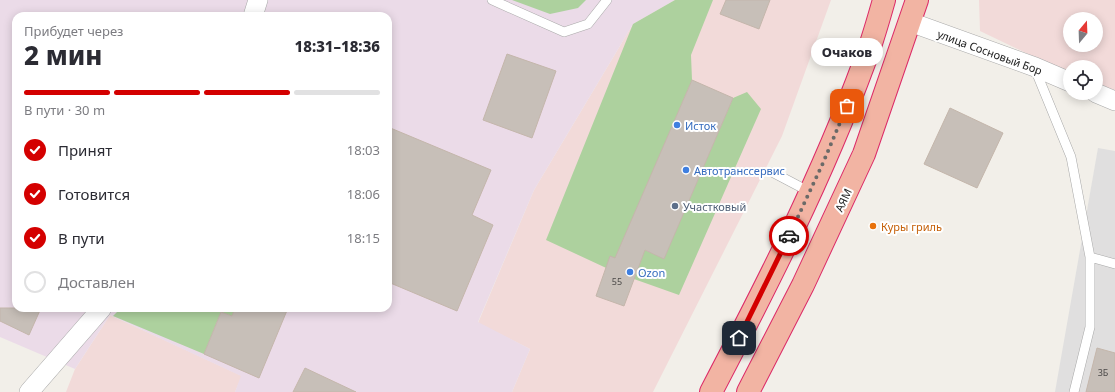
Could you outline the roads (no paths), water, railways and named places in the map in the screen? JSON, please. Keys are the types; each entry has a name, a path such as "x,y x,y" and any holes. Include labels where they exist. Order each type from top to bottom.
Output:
{"highway":[{"path":"711,392 754,310 823,163 864,63 884,0"},
{"name":"АЯМ","path":"748,392 803,285 864,154 917,0"}],"street":[{"path":"254,12 258,0"},
{"name":"улица Сосновый Бор","path":"910,22 1035,67 1063,79"},
{"path":"1103,96 1115,101"},
{"path":"29,392 99,312"}],"lane":[{"path":"492,0 564,32 588,24 607,0"},
{"path":"1035,67 1071,157 1090,257 1090,327 1074,392"},
{"path":"772,172 810,192"},
{"path":"1090,257 1115,264"}],"place":[{"name":"Очаков","path":"847,106"},
{"name":"Исток","path":"677,125"},
{"name":"Автотранссервис","path":"686,170"},
{"name":"Участковый","path":"675,206"},
{"name":"Куры гриль","path":"873,226"},
{"name":"Ozon","path":"630,272"}]}
